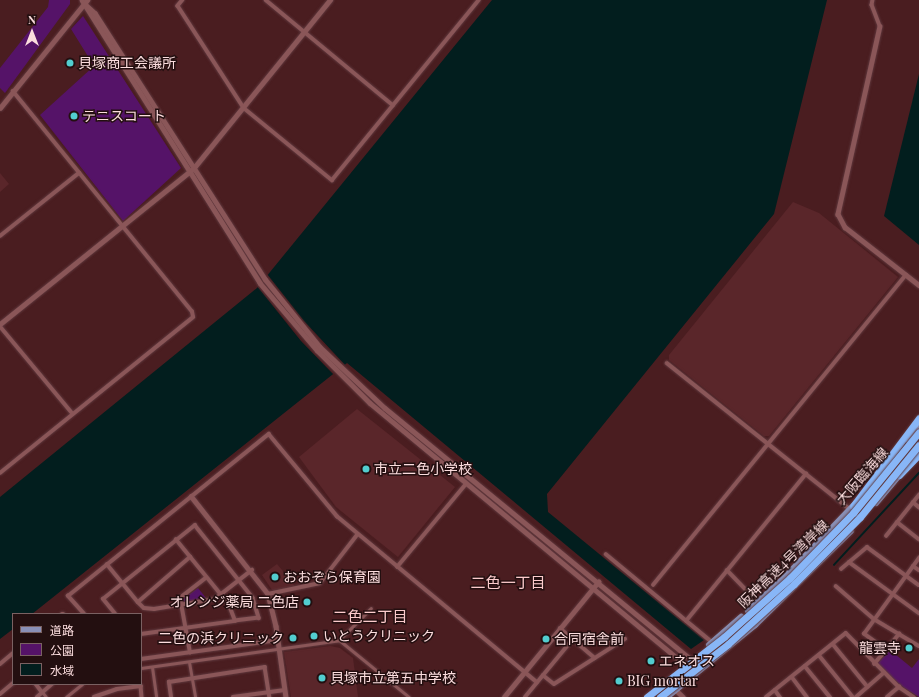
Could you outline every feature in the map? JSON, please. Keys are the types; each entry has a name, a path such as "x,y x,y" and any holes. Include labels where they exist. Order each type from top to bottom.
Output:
{"highway":[{"path":"852,508 919,418"},
{"name":"阪神高速4号湾岸線","path":"647,697 724,637 790,578 853,513 919,432"},
{"name":"阪神高速4号湾岸線","path":"660,697 728,644 794,584 860,517 919,445"},
{"path":"899,476 919,454"}],"main road":[{"name":"大阪臨海線","path":"641,697 685,664 758,602 852,508 919,426"},
{"name":"大阪臨海線","path":"667,697 696,675 755,625 810,573 865,516 919,451"}],"street":[{"path":"0,108 85,1 92,0"},
{"path":"183,0 178,6 244,108 332,180 479,0"},
{"path":"266,0 393,105"},
{"path":"73,414 0,325 191,170 244,108 330,0"},
{"path":"873,0 872,5 880,26 838,214 845,226 919,285"},
{"path":"85,1 95,13 260,283 295,326 370,403 466,484 593,587 685,664 696,675"},
{"path":"0,473 193,317 192,312 13,92"},
{"path":"191,170 264,278 299,323 340,371 702,669"},
{"path":"0,236 79,173"},
{"path":"653,585 906,275"},
{"path":"666,363 806,474 852,508"},
{"path":"83,613 68,596 269,434 337,516 357,535 537,682"},
{"path":"686,621 806,474"},
{"path":"397,567 466,484"},
{"path":"886,536 919,495"},
{"path":"191,496 252,570 268,594 278,640 286,697"},
{"path":"913,502 919,507"},
{"path":"897,522 919,539"},
{"path":"114,613 103,599 195,525 253,598 258,618 142,634"},
{"path":"268,594 320,583 357,535"},
{"path":"176,540 229,605 235,621"},
{"path":"841,569 867,547 919,585"},
{"path":"606,554 712,642"},
{"path":"138,602 190,558"},
{"path":"886,650 864,634 919,558"},
{"path":"849,562 919,613"},
{"path":"107,564 144,608 154,609 182,605 221,595 252,570"},
{"path":"913,566 919,570"},
{"path":"727,570 758,602"},
{"path":"190,653 180,598 206,578"},
{"path":"504,697 598,582"},
{"path":"836,586 874,619 919,646"},
{"path":"142,668 339,640 371,608"},
{"path":"560,628 595,658"},
{"path":"766,697 846,633 874,664 899,687 914,697"},
{"path":"874,664 898,634"},
{"path":"606,636 616,644"},
{"path":"525,697 573,639"},
{"path":"543,675 554,684 625,639"},
{"path":"142,660 278,640"},
{"path":"339,640 409,697"},
{"path":"833,644 868,687"},
{"path":"0,664 12,655"},
{"path":"819,655 854,697 884,673"},
{"path":"189,662 195,697"},
{"path":"805,666 830,697"},
{"path":"152,667 156,697"},
{"path":"171,697 169,682 265,667 270,697"},
{"path":"792,677 807,697"},
{"path":"0,694 12,684"},
{"path":"37,685 46,697"},
{"path":"36,697 51,685"},
{"path":"66,697 81,685"},
{"path":"94,697 117,689 141,685 142,697"},
{"path":"887,697 899,687"},
{"path":"233,697 285,690"},
{"path":"676,690 683,697"},
{"path":"775,690 780,697"},
{"path":"892,692 896,697"}],"shaded area":[{"path":"0,173 9,184 0,192"},
{"path":"793,202 819,213 898,277 769,436 764,436 669,360 669,355"},
{"path":"357,409 455,487 398,557 336,507 299,457"},
{"name":"おおぞら保育園","path":"277,564 293,583 295,588 272,590 262,575"},
{"name":"貝塚市立第五中学校","path":"330,646 340,648 353,658 358,697 291,697 284,652"}],"green space":[{"path":"49,0 70,0 70,4 5,93 0,88 0,68 48,7"},
{"path":"83,16 181,168 123,221 40,115 94,66 71,29"},
{"path":"198,588 206,598 184,602 183,599"},
{"path":"890,650 912,668 919,659 919,697 901,686 877,664"}],"water":[{"path":"492,0 827,0 774,214 547,494 548,512 704,640 691,649 347,363 33,613 12,613 12,630 0,639 0,497 257,288"},
{"path":"919,74 919,245 884,216"}],"pier":[{"path":"267,274 304,321 346,366 334,375 301,341 257,286"}],"waterway":[{"path":"834,565 919,473"}],"place":[{"name":"貝塚商工会議所","path":"70,63"},
{"name":"テニスコート","path":"74,116"},
{"name":"市立二色小学校","path":"366,469"},
{"name":"おおぞら保育園","path":"275,577"},
{"name":"オレンジ薬局 二色店","path":"307,602"},
{"name":"いとうクリニック","path":"314,636"},
{"name":"二色の浜クリニック","path":"293,638"},
{"name":"合同宿舎前","path":"546,639"},
{"name":"龍雲寺","path":"909,648"},
{"name":"エネオス","path":"651,661"},
{"name":"貝塚市立第五中学校","path":"322,678"},
{"name":"BIG mortar","path":"619,681"}],"district":[{"name":"二色一丁目","path":"508,583"},
{"name":"二色二丁目","path":"370,617"}]}
